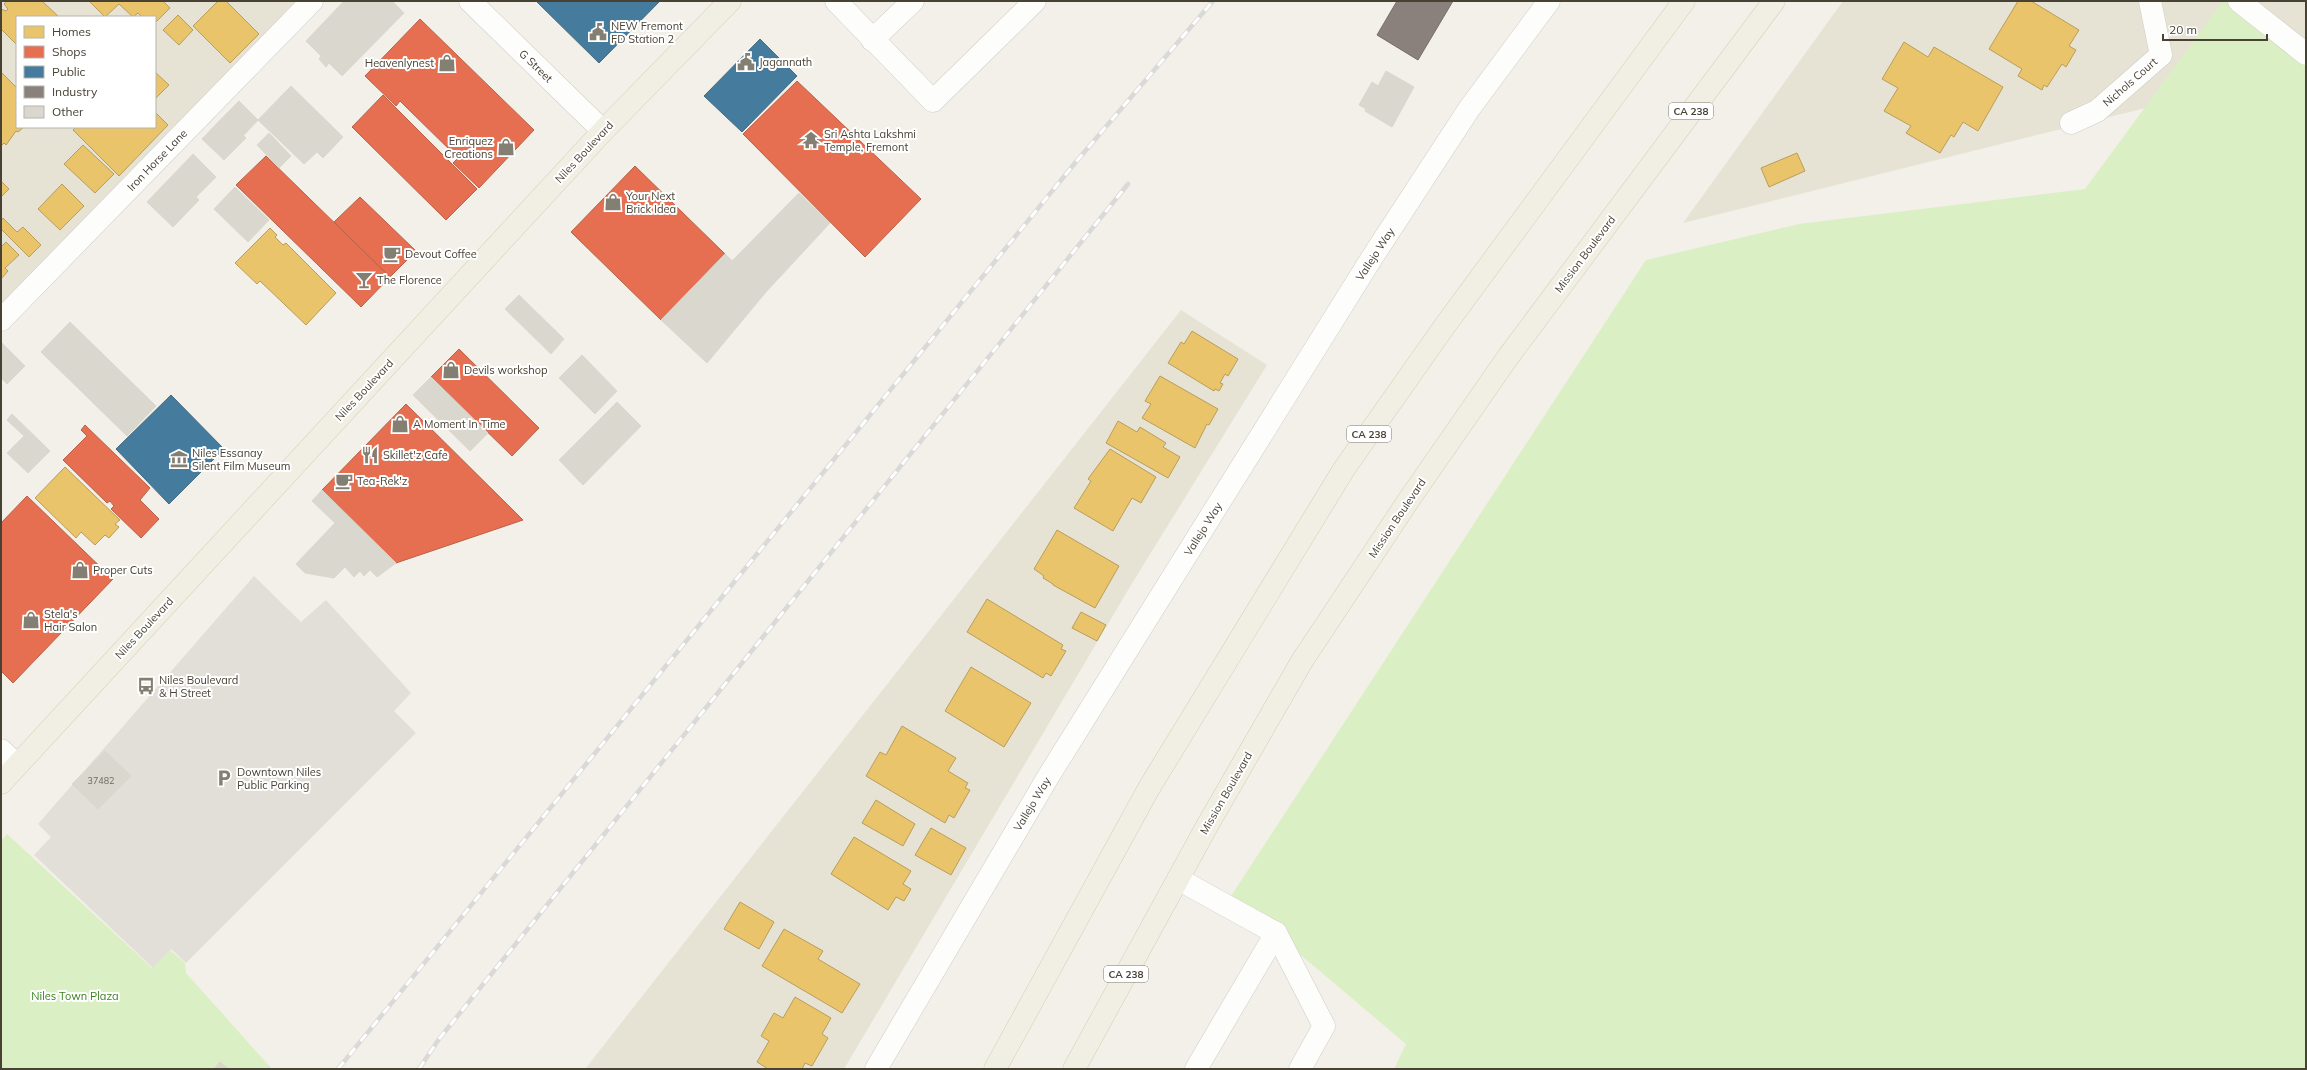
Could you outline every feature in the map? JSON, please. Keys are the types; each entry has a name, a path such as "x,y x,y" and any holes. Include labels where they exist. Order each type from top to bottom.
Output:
{"main road":[{"name":"Niles Boulevard","path":"1,783 603,131 730,1"},
{"name":"CA 238","path":"995,1069 1149,788 1344,469 1444,327 1684,1"},
{"name":"Mission Boulevard","path":"1074,1069 1178,879 1302,661 1408,501 1508,357 1774,1"}],"street":[{"name":"Iron Horse Lane","path":"1,320 312,1"},
{"name":"G Street","path":"470,1 603,131"},
{"path":"836,1 872,40 933,101 1035,1"},
{"path":"872,40 913,1"},
{"name":"Vallejo Way","path":"876,1069 1048,777 1373,256 1469,109 1549,1"},
{"name":"Nichols Court","path":"2071,124 2098,111 2161,55 2150,1"},
{"path":"2239,1 2306,54"},
{"path":"2268,24 2306,41"},
{"path":"1,750 17,765"},
{"path":"1178,879 1276,934 1324,1026 1300,1069"},
{"path":"1196,1069 1276,934"}],"shaded area":[{"path":"1,1 301,1 1,306"},
{"path":"1843,1 2306,1 2306,124 2226,88 1683,223"},
{"path":"1181,310 1267,365 1131,585 844,1069 585,1069"},
{"name":"Downtown Niles Public Parking","path":"254,576 301,622 326,600 411,693 394,711 416,733 186,963 171,949 153,968 34,855 51,837 38,824"}],"green space":[{"path":"2223,1 2241,1 2306,50 2306,1069 1394,1069 1406,1044 1231,896 1646,260 1799,224 2085,189"},
{"name":"Niles Town Plaza","path":"7,834 152,968 170,950 185,963 186,973 272,1069 1,1069 1,841"}],"building: Homes":[{"path":"7,1 42,1 58,16 16,16 16,44 1,29 1,9 6,11 8,9 4,4"},
{"path":"89,1 163,1 170,8 156,22 156,16 141,16 138,13 132,16 119,4 106,16 104,16"},
{"path":"218,1 226,1 259,34 230,63 193,26"},
{"path":"2018,1 2031,1 2079,30 2069,46 2076,50 2066,67 2062,64 2047,87 2044,85 2042,90 2018,76 2022,69 1989,49"},
{"path":"178,15 193,30 179,45 163,30"},
{"path":"1904,42 1928,57 1934,47 2003,87 1978,131 1963,122 1954,137 1951,135 1940,153 1906,133 1911,126 1884,111 1898,88 1882,79"},
{"path":"1,72 16,87 16,128 23,128 18,132 16,131 6,145 4,143 1,146"},
{"path":"156,73 169,85 156,98"},
{"path":"156,113 168,125 119,176 73,130 75,128 156,128"},
{"path":"83,145 114,174 95,193 64,164"},
{"path":"1797,153 1805,171 1769,187 1761,168"},
{"path":"1,181 9,189 1,197"},
{"path":"62,184 84,206 60,230 38,209"},
{"path":"3,218 17,232 23,227 41,245 29,257 1,229 1,221"},
{"path":"270,228 277,235 275,237 283,245 286,243 336,293 306,325 260,281 257,284 235,263"},
{"path":"6,242 19,255 5,268 8,271 1,279 1,247"},
{"path":"1192,331 1238,359 1228,376 1225,374 1220,383 1223,384 1219,391 1215,389 1214,391 1168,363 1181,342 1184,344"},
{"path":"1160,376 1218,409 1209,425 1207,424 1195,448 1142,418 1151,404 1145,401"},
{"path":"1118,421 1137,432 1140,427 1166,443 1163,447 1180,457 1168,478 1106,443"},
{"path":"1110,449 1156,477 1141,503 1132,498 1113,531 1074,508 1091,481 1088,479"},
{"path":"65,467 120,520 115,524 119,527 109,538 105,535 95,545 81,532 76,538 35,498"},
{"path":"1057,530 1119,566 1095,608 1053,585 1034,569"},
{"path":"987,599 1063,645 1061,649 1066,651 1051,676 1046,673 1043,678 967,632"},
{"path":"1081,612 1106,625 1097,641 1072,628"},
{"path":"971,667 1031,703 1004,747 945,711"},
{"path":"902,726 956,758 948,771 968,783 965,788 970,790 954,818 949,815 945,823 866,776 880,752 886,755"},
{"path":"876,800 915,824 903,846 862,823"},
{"path":"931,828 966,848 951,875 915,855"},
{"path":"854,837 911,871 903,884 911,889 904,901 896,897 888,910 831,874"},
{"path":"740,902 774,922 759,949 724,929"},
{"path":"784,929 823,951 818,959 860,984 842,1013 762,966"},
{"path":"795,997 831,1018 822,1034 828,1038 812,1066 805,1063 802,1069 768,1069 757,1062 769,1041 761,1036 774,1013 783,1018"}],"building: Shops":[{"path":"420,19 534,130 479,188 453,163 458,158 400,101 396,106 365,76"},
{"path":"797,81 921,199 865,257 743,134"},
{"path":"383,95 477,189 446,220 352,127"},
{"path":"266,156 390,277 361,307 236,185"},
{"path":"635,166 725,254 661,320 571,232"},
{"path":"360,197 416,251 390,277 334,222"},
{"path":"459,349 539,428 512,456 431,377"},
{"path":"406,404 523,520 396,563 322,490"},
{"path":"85,425 150,488 140,500 159,519 141,538 111,509 114,506 110,501 107,503 63,460 87,436 81,430"},
{"path":"27,496 113,579 13,683 1,671 1,523"}],"building: Public":[{"name":"NEW Fremont FD Station 2","path":"536,1 660,1 599,63"},
{"path":"760,39 797,76 742,132 704,96"},
{"path":"171,395 224,449 169,504 116,449"}],"building: Industry":[{"path":"1397,1 1453,1 1418,60 1377,35"}],"building: Other":[{"path":"344,1 392,1 404,13 342,76 329,63 326,67 319,59 321,56 306,41"},
{"path":"1386,71 1414,87 1392,127 1365,111 1366,109 1359,105 1372,82 1378,86"},
{"path":"291,86 343,137 323,158 317,152 304,164 258,120"},
{"path":"239,101 258,120 244,135 224,116"},
{"path":"224,116 246,138 224,160 202,139"},
{"path":"269,133 291,156 279,168 257,145"},
{"path":"193,154 216,177 196,197 199,200 173,227 147,202"},
{"path":"235,187 269,220 248,242 214,209"},
{"path":"799,193 830,223 766,292 732,261"},
{"path":"725,254 766,292 707,363 661,320"},
{"path":"519,295 564,339 551,354 505,309"},
{"path":"70,322 156,406 127,436 41,352"},
{"path":"2,343 25,366 7,384 1,378"},
{"path":"582,355 617,391 595,414 559,378"},
{"path":"431,377 488,433 470,451 413,395"},
{"path":"617,402 641,426 583,485 559,460"},
{"path":"12,414 50,451 28,473 7,453 24,436 7,420"},
{"path":"322,490 396,563 377,577 370,570 364,576 360,571 354,577 345,567 334,578 305,573 296,564 335,523 312,501"},
{"path":"105,751 131,776 98,809 72,784"},
{"path":"220,1062 229,1069 214,1069"}],"railway":[{"path":"338,1069 1075,163 1213,1"},
{"path":"419,1069 439,1039 1128,184"}],"place":[{"name":"NEW Fremont FD Station 2","path":"598,32"},
{"name":"Jagannath","path":"746,62"},
{"name":"Heavenlynest","path":"447,63"},
{"name":"Sri Ashta Lakshmi Temple, Fremont","path":"811,140"},
{"name":"Enriquez Creations","path":"506,147"},
{"name":"Your Next Brick Idea","path":"613,202"},
{"name":"Devout Coffee","path":"392,254"},
{"name":"The Florence","path":"364,280"},
{"name":"Devils workshop","path":"451,370"},
{"name":"A Moment In Time","path":"400,424"},
{"name":"Skillet'z Cafe","path":"370,455"},
{"name":"Niles Essanay Silent Film Museum","path":"179,459"},
{"name":"Tea-Rek'z","path":"344,481"},
{"name":"Proper Cuts","path":"80,570"},
{"name":"Stela's Hair Salon","path":"31,620"},
{"name":"Niles Boulevard & H Street","path":"146,686"},
{"name":"Downtown Niles Public Parking","path":"224,778"}]}
